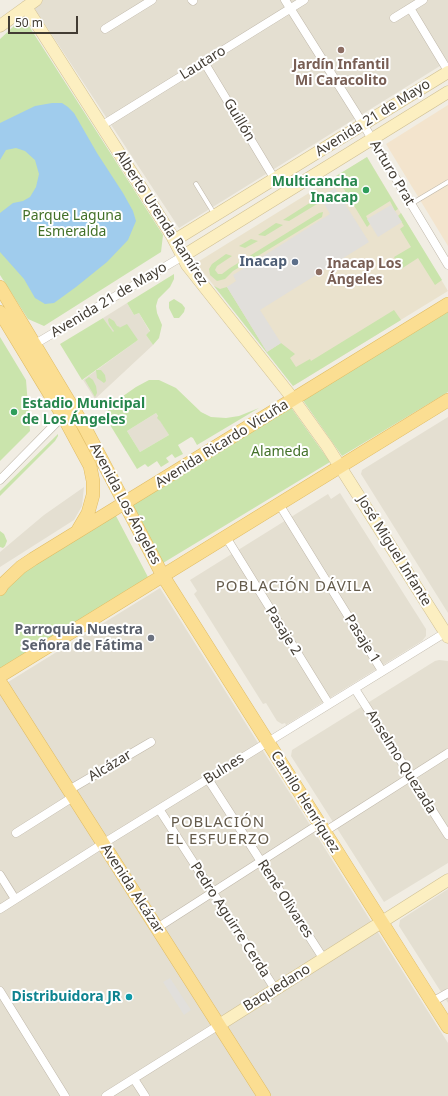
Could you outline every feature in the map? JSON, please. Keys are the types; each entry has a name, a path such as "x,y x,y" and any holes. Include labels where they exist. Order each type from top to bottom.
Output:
{"main road":[{"name":"Avenida Los Ángeles","path":"0,287 85,428 162,576"},
{"name":"Avenida Ricardo Vicuña","path":"0,589 3,584 21,567 76,532 125,504 448,304"},
{"name":"Avenida Los Ángeles","path":"0,312 63,416 90,466 93,481 93,495 90,507 81,527 76,532"},
{"path":"0,676 448,400"},
{"name":"Camilo Henríquez","path":"162,576 448,1027"},
{"name":"Avenida Alcázar","path":"0,682 264,1096"}],"street":[{"name":"Arturo Prat","path":"284,0 372,139 448,265"},
{"name":"Lautaro","path":"101,126 304,0"},
{"path":"394,18 423,0"},
{"path":"0,26 28,2"},
{"name":"Alberto Urenda Ramírez","path":"28,2 101,126 175,240 187,265 294,400 340,466"},
{"path":"105,30 147,2"},
{"path":"410,8 448,71"},
{"name":"Guillón","path":"204,62 274,178"},
{"name":"Avenida 21 de Mayo","path":"175,240 448,71"},
{"name":"Avenida 21 de Mayo","path":"35,344 183,256 448,92"},
{"path":"202,223 204,231 212,238"},
{"path":"0,480 63,416"},
{"name":"José Miguel Infante","path":"340,466 447,633"},
{"name":"Pasaje 1","path":"279,504 382,671"},
{"name":"Pasaje 2","path":"226,537 329,704"},
{"name":"Bulnes","path":"0,909 382,671 447,633"},
{"name":"Anselmo Quezada","path":"355,689 448,835"},
{"name":"Alcázar","path":"16,833 71,793 151,742"},
{"path":"157,928 261,861 411,777 448,753"},
{"name":"René Olivares","path":"208,779 324,958"},
{"name":"Pedro Aguirre Cerda","path":"159,809 275,989"},
{"path":"0,875 15,899"},
{"name":"Baquedano","path":"106,1096 448,880"},
{"path":"0,991 65,1096"},
{"path":"432,1002 448,992"},
{"path":"134,1079 145,1096"}],"lane":[{"path":"411,204 448,182"},
{"path":"196,184 215,215"}],"shaded area":[{"path":"29,0 448,0 448,61 179,228"},
{"path":"448,105 448,246 386,144"},
{"name":"Inacap Los Ángeles","path":"367,157 448,291 293,386 196,263"},
{"name":"Inacap","path":"335,188 369,242 260,310 281,343 267,352 227,287 236,281 233,275 330,214 320,197"},
{"path":"391,205 402,222 378,237 367,219"},
{"path":"127,303 134,315 139,313 150,332 146,335 153,345 95,399 83,380 138,340 113,333 103,318"},
{"path":"156,413 169,435 140,452 127,431"},
{"path":"448,417 448,613 361,474 362,470"},
{"path":"84,487 82,506 74,520 0,567 0,552 44,515"},
{"path":"340,493 426,629 426,636 422,641 286,725 285,723 282,724 277,721 266,703 263,704 194,594 197,591 190,580 328,494 331,499"},
{"path":"160,588 448,1043 448,1096 0,1096 0,687"},
{"path":"435,661 448,661 448,863 384,902 291,756 292,750"},
{"path":"448,889 448,1003 399,926 400,920"},
{"path":"170,978 191,1010 184,1015 163,982"}],"green space":[{"name":"Parque Laguna Esmeralda","path":"27,23 163,235 161,252 44,326 28,319 0,275 0,39 14,26"},
{"name":"Multicancha Inacap","path":"367,157 398,209 395,211 390,201 366,216 370,224 367,227 336,176"},
{"path":"319,197 322,201 289,221 283,220"},
{"path":"323,212 322,217 233,271 225,279 217,281 210,275 209,269 212,264 226,254 232,256 217,266 215,270 218,274 222,274 319,213"},
{"path":"401,213 442,280 435,285 418,258 401,269 394,257 411,247 400,229 404,226 398,216"},
{"path":"276,223 283,225 265,236 258,235"},
{"path":"251,239 258,241 245,248 239,246"},
{"path":"174,274 174,279 170,287 158,299 156,306 157,313 162,325 159,338 153,345 146,335 150,331 139,313 134,315 127,303"},
{"path":"214,286 220,289 227,287 267,352 281,343 295,354 290,358 296,367 310,359 311,361 394,310 401,320 293,386"},
{"path":"174,299 185,308 184,312 179,318 174,318 169,308 169,302"},
{"name":"Alameda","path":"448,308 448,392 342,456 302,399"},
{"path":"103,318 113,332 114,331 109,324 109,318 120,327 119,328 127,324 138,340 82,380 60,344"},
{"name":"Estadio Municipal de Los Ángeles","path":"0,337 26,380 30,431 0,461"},
{"path":"96,370 101,370 105,375 106,381 104,383 97,378"},
{"path":"89,377 93,380 96,386 97,393 95,397 85,380"},
{"path":"149,380 159,380 176,388 201,412 211,417 226,418 239,416 259,408 197,445 191,437 178,445 183,454 175,458 172,454 166,458 169,462 161,467 157,461 148,467 145,464 137,469 104,415 116,401","holes":["156,413 158,416 157,418 169,435 140,452 127,431"]},
{"name":"Alameda","path":"290,406 330,462 163,563 132,503"},
{"path":"58,434 55,441 0,496 0,491"},
{"path":"115,514 149,579 0,669 0,595 13,578"},
{"path":"0,531 4,534 7,541 3,548 0,547"}],"water":[{"path":"62,103 74,113 97,153 123,193 133,211 136,221 128,240 107,262 54,303 45,304 35,298 24,279 0,252 0,213 13,203 23,201 30,197 36,187 39,174 35,160 25,151 16,148 6,150 0,160 0,123 35,106"}],"place":[{"name":"Jardín Infantil Mi Caracolito","path":"341,50"},
{"name":"Multicancha Inacap","path":"366,190"},
{"name":"Inacap","path":"295,262"},
{"name":"Inacap Los Ángeles","path":"319,272"},
{"name":"Estadio Municipal de Los Ángeles","path":"14,412"},
{"name":"Parroquia Nuestra Señora de Fátima","path":"151,638"},
{"name":"Distribuidora JR","path":"129,997"}],"district":[{"name":"POBLACIÓN DÁVILA","path":"294,587"},
{"name":"POBLACIÓN EL ESFUERZO","path":"218,832"}]}
